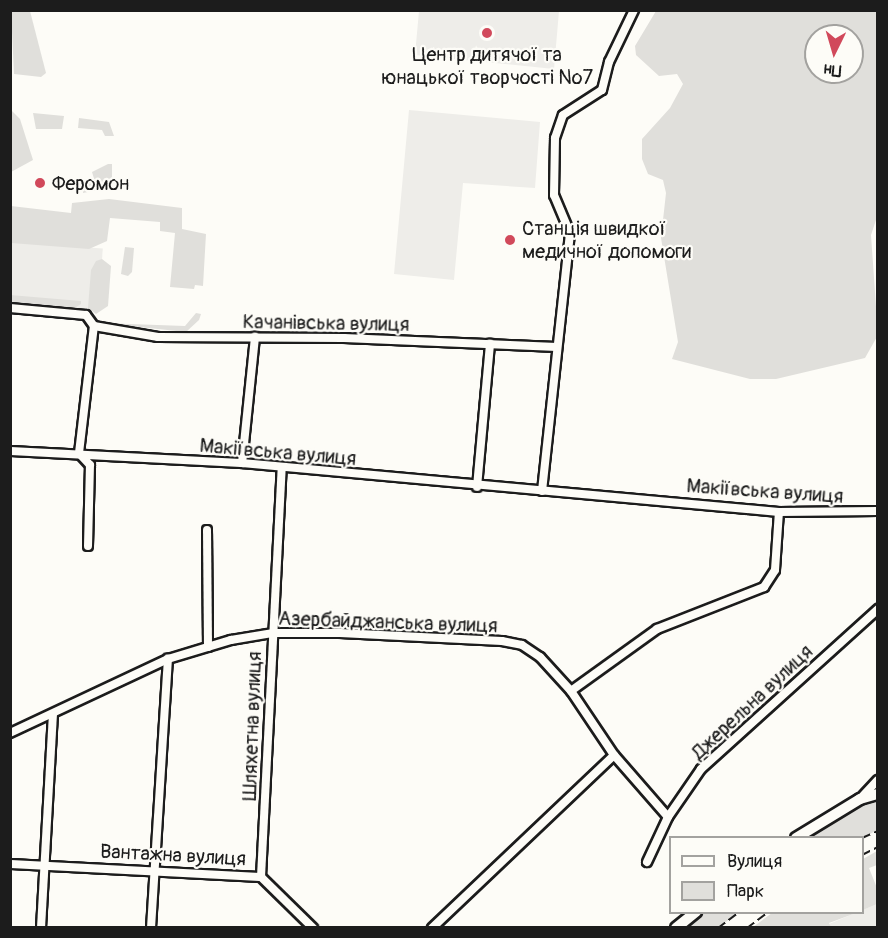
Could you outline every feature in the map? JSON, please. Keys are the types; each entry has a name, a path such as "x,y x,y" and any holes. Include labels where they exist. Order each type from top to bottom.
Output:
{"main road":[{"path":"798,836 860,799 878,794"},
{"path":"676,927 693,914"}],"street":[{"path":"542,490 570,233 554,195 552,170 558,122 563,115 602,90 609,62 634,10"},
{"name":"Качанівська вулиця","path":"10,308 86,315 94,326 159,337 255,337 557,347"},
{"path":"88,546 90,465 79,453 94,326"},
{"path":"242,463 255,337"},
{"path":"477,486 490,344"},
{"name":"Макіївська вулиця","path":"10,451 242,463 282,469 779,512 878,511"},
{"name":"Шляхетна вулиця","path":"261,877 282,469"},
{"path":"571,691 657,629 764,587 775,570 779,512"},
{"path":"207,530 208,647"},
{"name":"Джерельна вулиця","path":"646,862 668,817 702,769 878,609"},
{"name":"Азербайджанська вулиця","path":"10,733 53,715 168,658 273,633 340,633 512,643 540,657 571,691 614,755 668,817"},
{"path":"151,927 168,658"},
{"path":"41,927 42,865 53,715"},
{"path":"432,927 614,755"},
{"path":"860,799 878,780"},
{"name":"Вантажна вулиця","path":"10,864 156,869 261,877 314,927"}],"shaded area":[{"name":"Центр дитячої та юнацької творчості №7","path":"419,11 559,11 554,69 415,55"},
{"path":"409,110 540,122 535,188 463,183 454,280 394,274"},
{"path":"10,242 103,248 98,311 10,305"},
{"path":"877,904 877,927 830,927 829,924 853,914 864,914 864,909"}],"green space":[{"path":"11,10 30,11 46,73 41,77 14,74"},
{"path":"656,11 877,11 878,214 871,235 878,335 865,358 776,379 750,379 672,359 678,342 661,238 666,193 663,180 648,174 642,159 642,139 670,108 683,84 677,74 659,76 636,55 635,46"},
{"path":"11,110 20,119 33,160 11,172"},
{"path":"33,113 64,116 62,129 36,129"},
{"path":"79,118 109,122 114,136 105,136 102,130 78,128"},
{"path":"112,164 112,187 83,193 83,185 95,182 92,172"},
{"path":"109,199 182,208 182,229 206,234 203,286 195,285 194,289 170,287 175,233 160,231 160,222 110,218 107,241 89,249 11,243 11,206 71,213 72,203"},
{"path":"125,247 134,248 132,272 128,276 121,274"},
{"path":"102,259 111,266 108,306 96,314 88,308 91,270 96,261"},
{"path":"10,295 81,301 81,304 73,309 11,304"},
{"path":"196,313 201,314 199,320 186,332 102,323 185,326"},
{"path":"877,797 877,830 864,837 808,836 860,802"},
{"path":"877,851 877,865 869,868 877,888 877,904 864,910 864,858"},
{"path":"703,914 737,914 719,927 686,927"},
{"path":"771,914 853,914 829,923 831,927 753,927"}],"railway":[{"path":"864,837 878,831"},
{"path":"864,854 878,847"},
{"path":"718,928 736,914"},
{"path":"747,928 765,914"}],"place":[{"name":"Центр дитячої та юнацької творчості №7","path":"487,33"},
{"name":"Феромон","path":"40,183"},
{"name":"Станція швидкої медичної допомоги","path":"510,240"}]}
